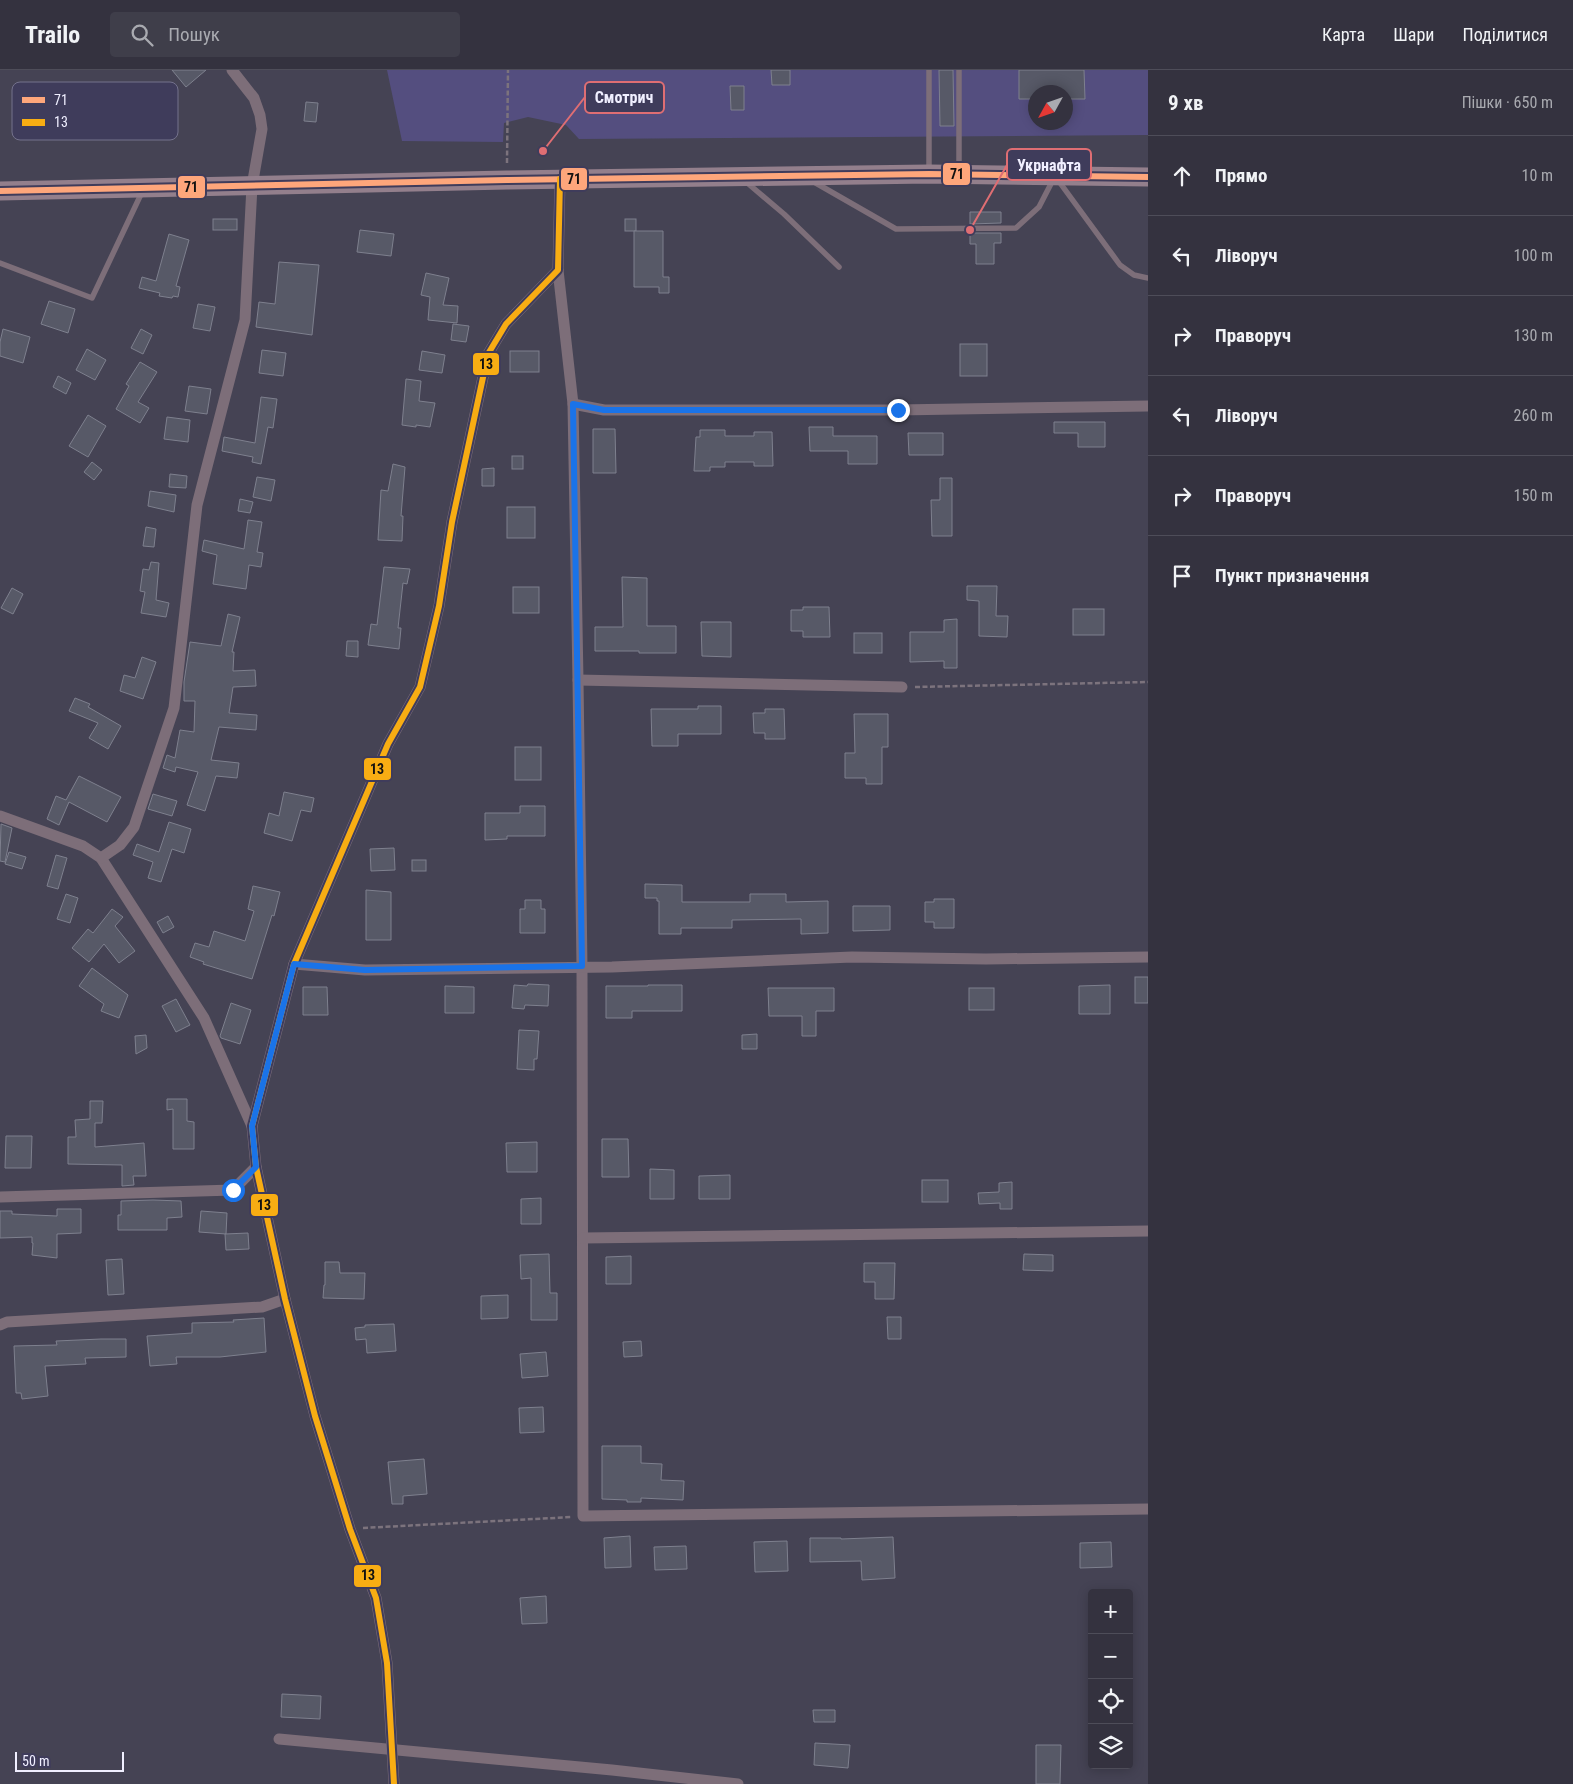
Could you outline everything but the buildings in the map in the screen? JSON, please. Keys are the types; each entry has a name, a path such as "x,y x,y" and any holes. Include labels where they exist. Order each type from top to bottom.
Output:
{"main road":[{"path":"0,191 560,179 929,174 1148,177"}],"street":[{"path":"101,858 120,845 134,828 174,708 197,505 245,320 252,186 262,129 260,115 254,98 232,70"},
{"path":"560,179 558,270 573,404 578,680 582,966 583,1516 1148,1509"},
{"path":"252,1126 294,964 388,744 420,687 439,606 452,522 488,354 506,324 558,270"},
{"path":"573,404 604,410 898,410 1148,406"},
{"path":"578,680 902,687"},
{"path":"0,816 83,846 101,858 204,1018 252,1126 256,1167 285,1299 315,1416 350,1529 376,1598 387,1663 394,1784"},
{"path":"294,964 365,970 738,962 852,957 986,959 1148,957"},
{"path":"0,1197 233,1190 256,1167"},
{"path":"583,1238 1148,1231"},
{"path":"0,1326 7,1322 262,1307 285,1299"},
{"path":"279,1739 391,1748 738,1784"}],"lane":[{"path":"929,70 929,174"},
{"path":"959,70 959,174"},
{"path":"803,176 896,229 1016,228 1039,207 1055,176 1120,265 1134,274 1148,278"},
{"path":"740,177 784,214 839,267"},
{"path":"0,263 92,298 144,188"}],"path":[{"path":"507,180 508,70"},
{"path":"902,687 1148,682"},
{"path":"350,1529 583,1516"}],"shaded area":[{"path":"387,70 1148,70 1148,135 579,139 566,125 528,117 504,123 503,142 402,141"}],"transit line":[{"name":"71","path":"0,191 507,180 929,174 1148,177"},
{"name":"13","path":"394,1784 387,1663 376,1598 350,1529 315,1416 285,1299 256,1167 252,1126 294,964 388,744 420,687 439,606 452,522 488,354 506,324 558,270 560,179"}],"place":[{"name":"Смотрич","path":"543,151"},
{"name":"Укрнафта","path":"970,230"}],"route":[{"path":"233,1190 256,1167 252,1126 294,964 365,970 582,966 573,404 604,410 898,410"}]}
